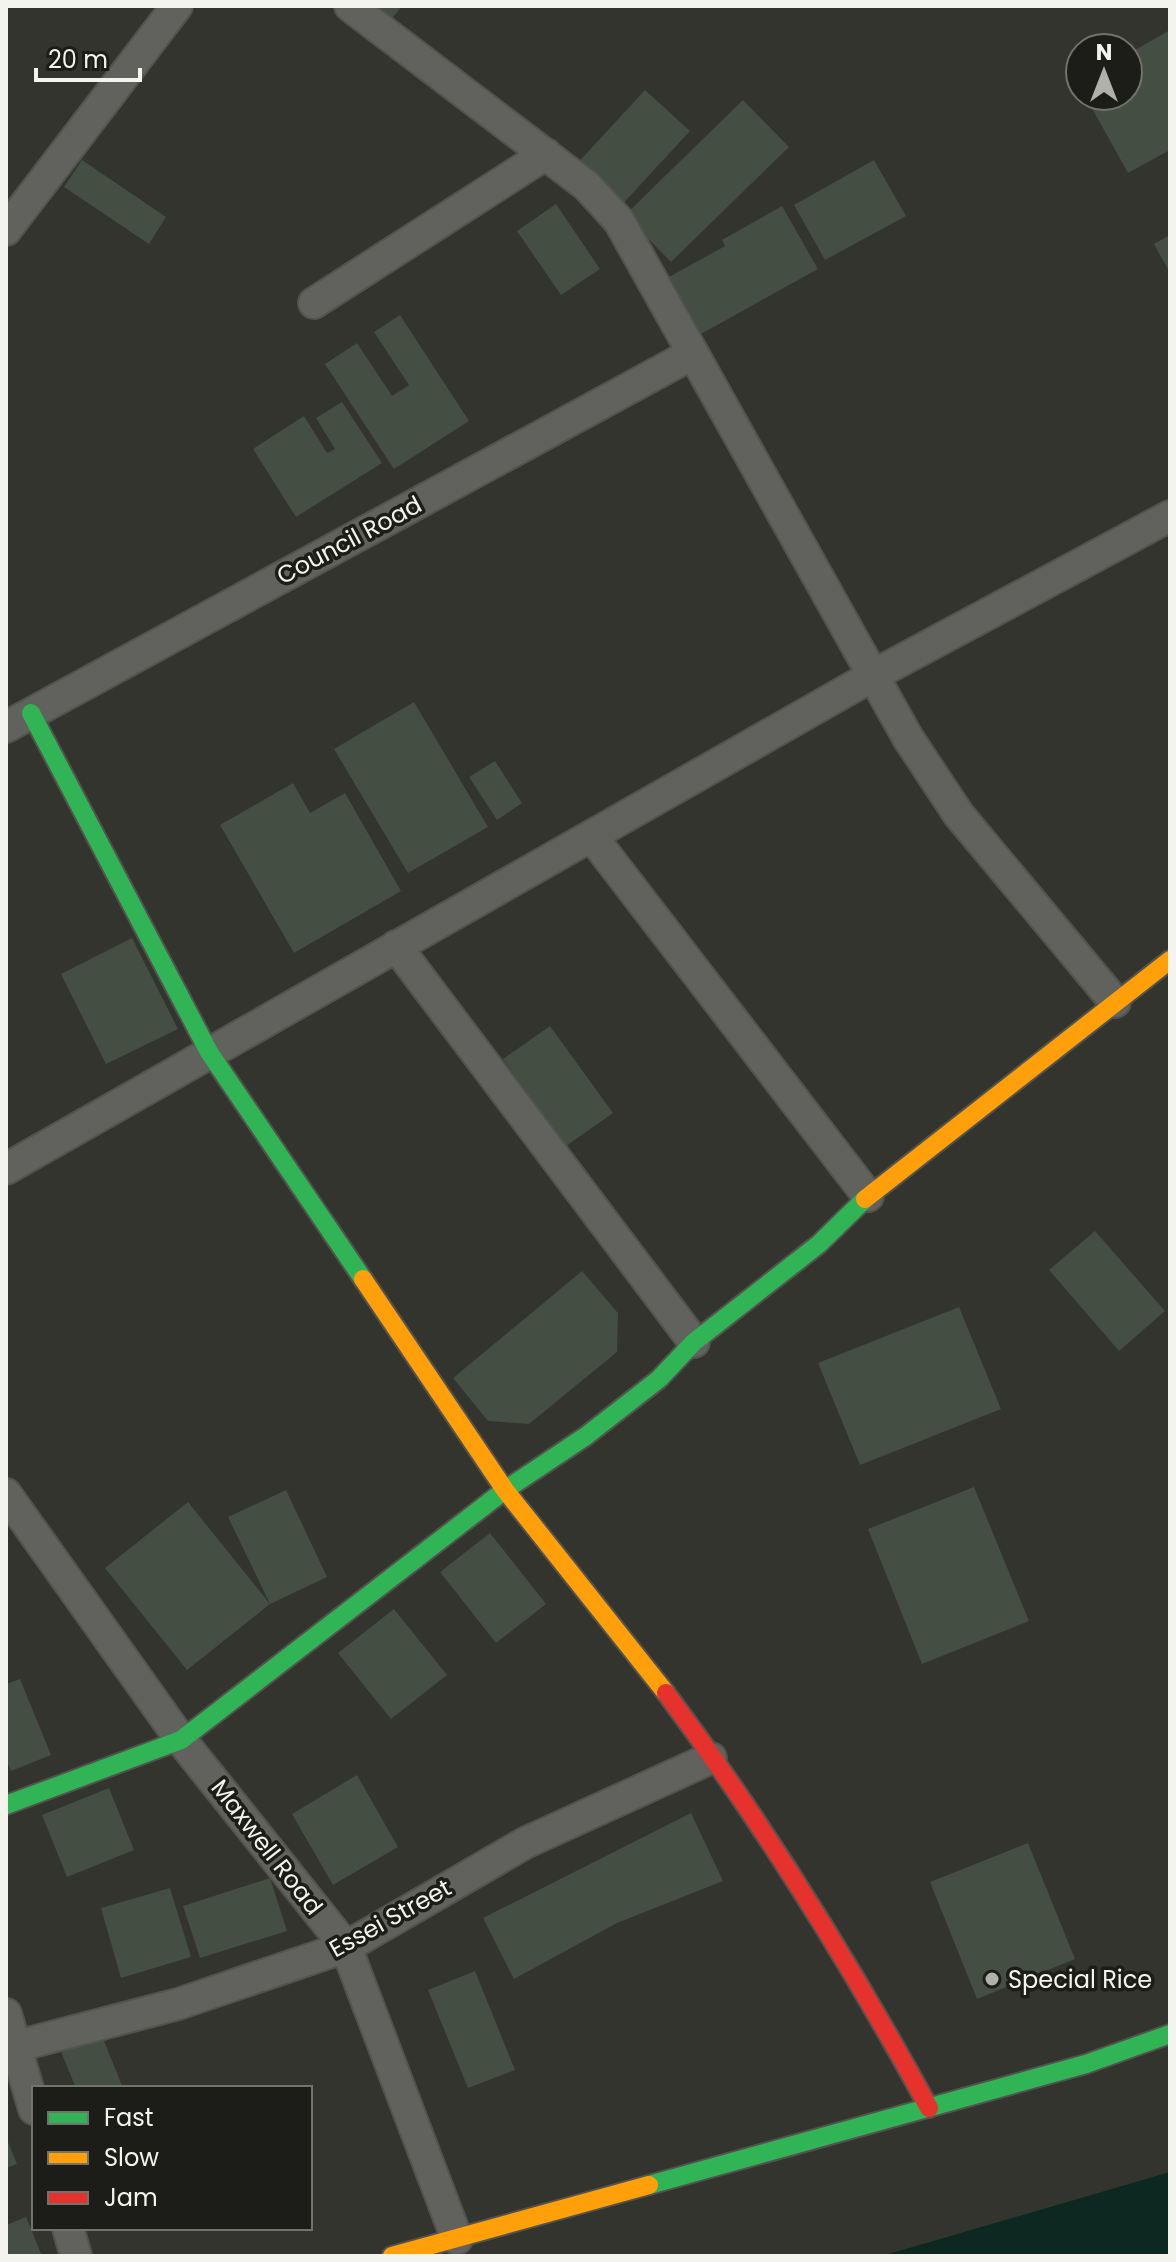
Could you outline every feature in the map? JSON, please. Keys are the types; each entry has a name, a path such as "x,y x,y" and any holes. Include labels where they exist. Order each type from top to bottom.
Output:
{"street":[{"path":"6,230 177,6"},
{"path":"350,6 587,186 619,221 908,738 959,815 1115,1002"},
{"path":"314,303 546,154"},
{"name":"Council Road","path":"18,720 692,354"},
{"path":"6,1169 396,946 593,838 874,675 1170,516"},
{"path":"18,720 209,1052 505,1490 562,1559 711,1758 832,1935 929,2108"},
{"path":"593,838 868,1196"},
{"path":"396,946 694,1342"},
{"path":"6,1805 181,1740 505,1490 586,1436 648,1388 694,1342 819,1244 868,1196 1170,960"},
{"name":"Maxwell Road","path":"6,1494 181,1740 346,1947 457,2239"},
{"name":"Essei Street","path":"11,2048 178,2004 346,1947 434,1893 525,1843 711,1758"},
{"path":"6,2014 11,2048 32,2104"},
{"path":"392,2256 1086,2064 1170,2034"},
{"path":"69,2230 76,2256"}],"water":[{"path":"1170,2172 1170,2256 882,2256"}],"building":[{"path":"363,6 402,6 387,25"},
{"path":"1170,30 1170,150 1128,173 1094,112 1144,112 1144,45"},
{"path":"645,90 690,131 618,209 573,168"},
{"path":"743,100 789,147 671,262 625,215"},
{"path":"82,160 166,217 149,244 64,187"},
{"path":"874,160 906,216 825,260 794,205"},
{"path":"556,204 600,269 561,295 517,231"},
{"path":"782,206 818,269 701,334 669,277 725,246 722,240"},
{"path":"1170,235 1170,273 1154,244"},
{"path":"400,315 469,421 394,469 325,364 357,343 392,396 409,385 374,332"},
{"path":"342,402 382,463 296,517 253,449 304,416 327,453 335,449 316,418"},
{"path":"414,702 488,827 408,873 334,749"},
{"path":"495,761 522,803 497,820 469,777"},
{"path":"293,783 310,813 345,793 401,891 294,953 220,825"},
{"path":"132,938 178,1029 106,1064 61,974"},
{"path":"550,1026 613,1113 566,1146 503,1059"},
{"path":"1095,1231 1165,1311 1119,1351 1049,1270"},
{"path":"582,1271 618,1313 617,1352 529,1424 488,1421 453,1378"},
{"path":"959,1307 1001,1409 860,1465 818,1363"},
{"path":"974,1487 1029,1621 922,1664 868,1529"},
{"path":"286,1490 327,1577 270,1604 228,1517"},
{"path":"188,1502 270,1604 187,1670 105,1568"},
{"path":"490,1533 546,1604 496,1643 440,1572"},
{"path":"394,1609 447,1675 391,1719 338,1653"},
{"path":"20,1679 51,1755 11,1771 6,1760 6,1684"},
{"path":"357,1775 398,1847 333,1885 292,1814"},
{"path":"109,1788 134,1850 67,1877 42,1815"},
{"path":"691,1813 723,1881 617,1923 514,1979 483,1918"},
{"path":"1028,1843 1075,1959 977,1999 930,1882"},
{"path":"270,1878 287,1931 200,1958 183,1906"},
{"path":"170,1888 191,1957 121,1978 101,1908"},
{"path":"475,1971 515,2070 468,2088 428,1990"},
{"path":"102,2036 122,2086 75,2086 61,2052"},
{"path":"6,2137 17,2164 6,2168"},
{"path":"26,2217 42,2256 6,2256 6,2225"}],"traffic: fast":[{"path":"31,713 209,1052 363,1279"},
{"path":"6,1805 181,1740 505,1490 586,1436 659,1379 694,1342 819,1244 865,1199"},
{"path":"649,2185 1086,2064 1170,2034"}],"traffic: slow":[{"path":"865,1199 1170,960"},
{"path":"363,1279 505,1490 666,1693"},
{"path":"392,2256 649,2185"}],"traffic: jam":[{"path":"666,1693 805,1896 929,2108"}],"place":[{"name":"Special Rice","path":"992,1979"}]}
